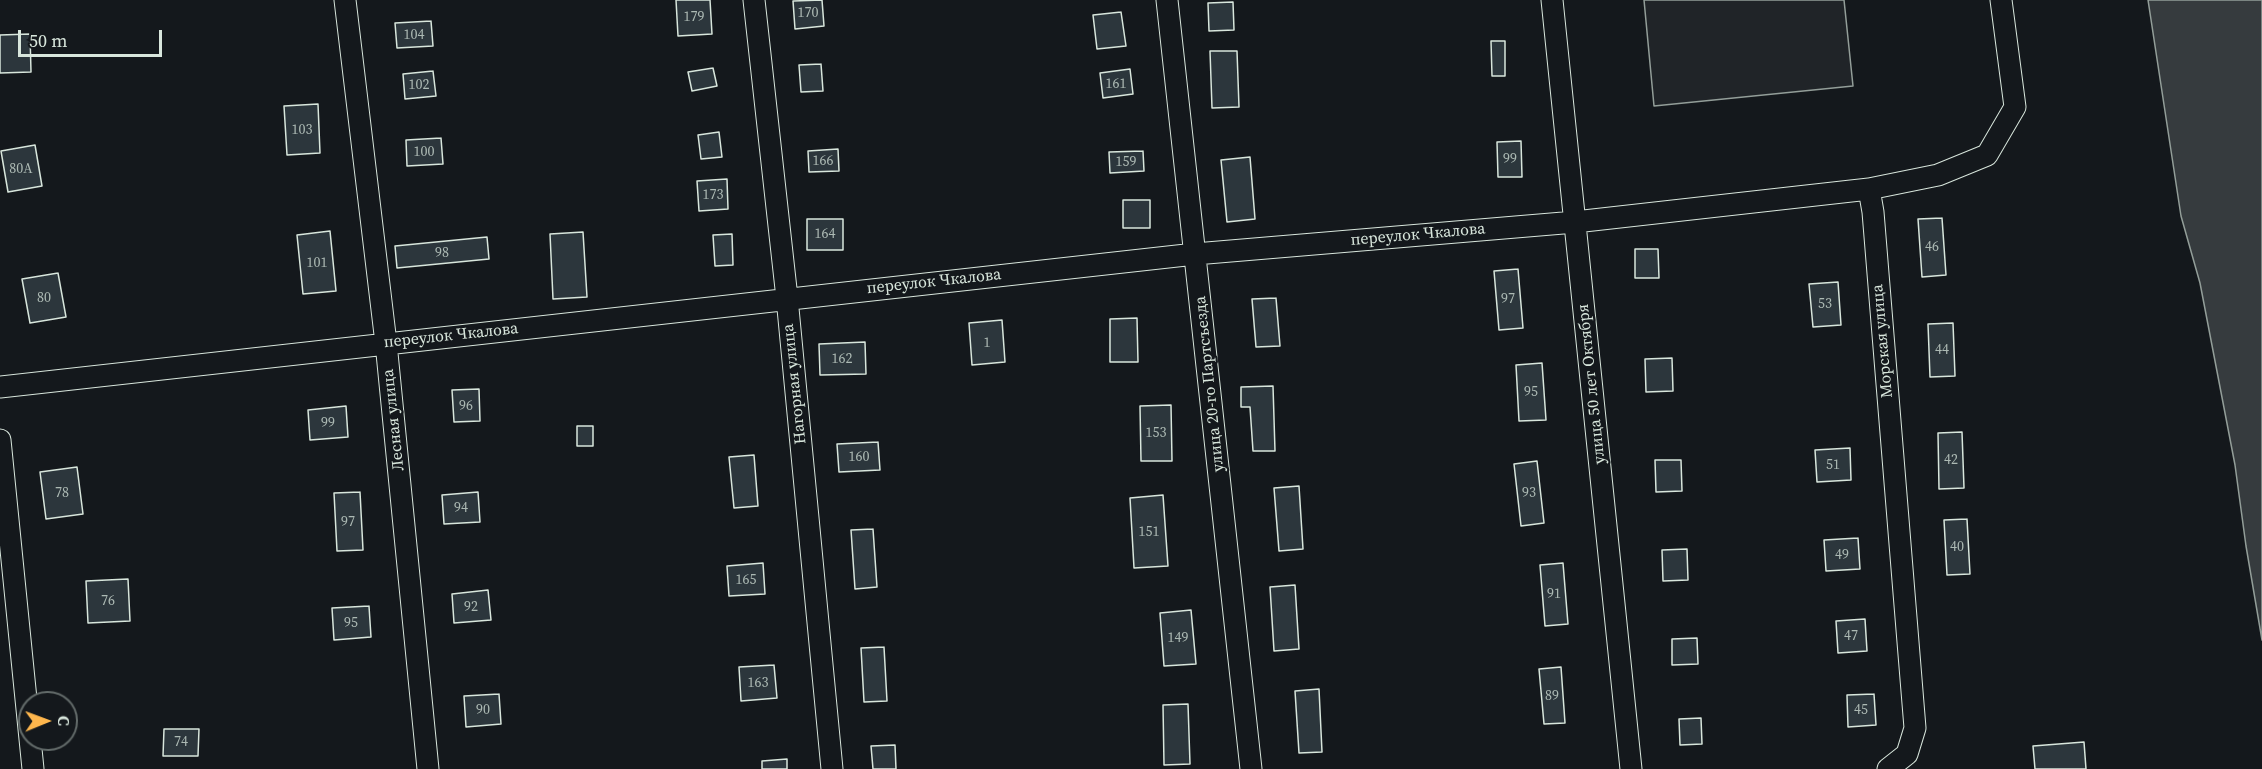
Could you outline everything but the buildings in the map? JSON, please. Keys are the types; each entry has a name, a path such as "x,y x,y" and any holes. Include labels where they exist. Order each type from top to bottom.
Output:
{"street":[{"name":"Лесная улица","path":"345,0 386,343 428,769"},
{"name":"Нагорная улица","path":"754,0 787,298 832,769"},
{"name":"улица 20-го Партсъезда","path":"1167,0 1251,769"},
{"name":"улица 50 лет Октября","path":"1552,0 1631,769"},
{"path":"1869,189 1938,175 1987,155 2015,107 2001,0"},
{"name":"переулок Чкалова","path":"0,387 1195,254 1575,222 1869,189"},
{"name":"Морская улица","path":"1869,189 1873,212 1915,728 1907,753 1888,769"},
{"path":"0,440 25,691"},
{"path":"31,751 33,769"}],"shaded area":[{"path":"1644,0 1844,0 1853,86 1654,106"},
{"path":"2148,0 2262,0 2262,640 2235,465 2200,283 2181,216"}]}
